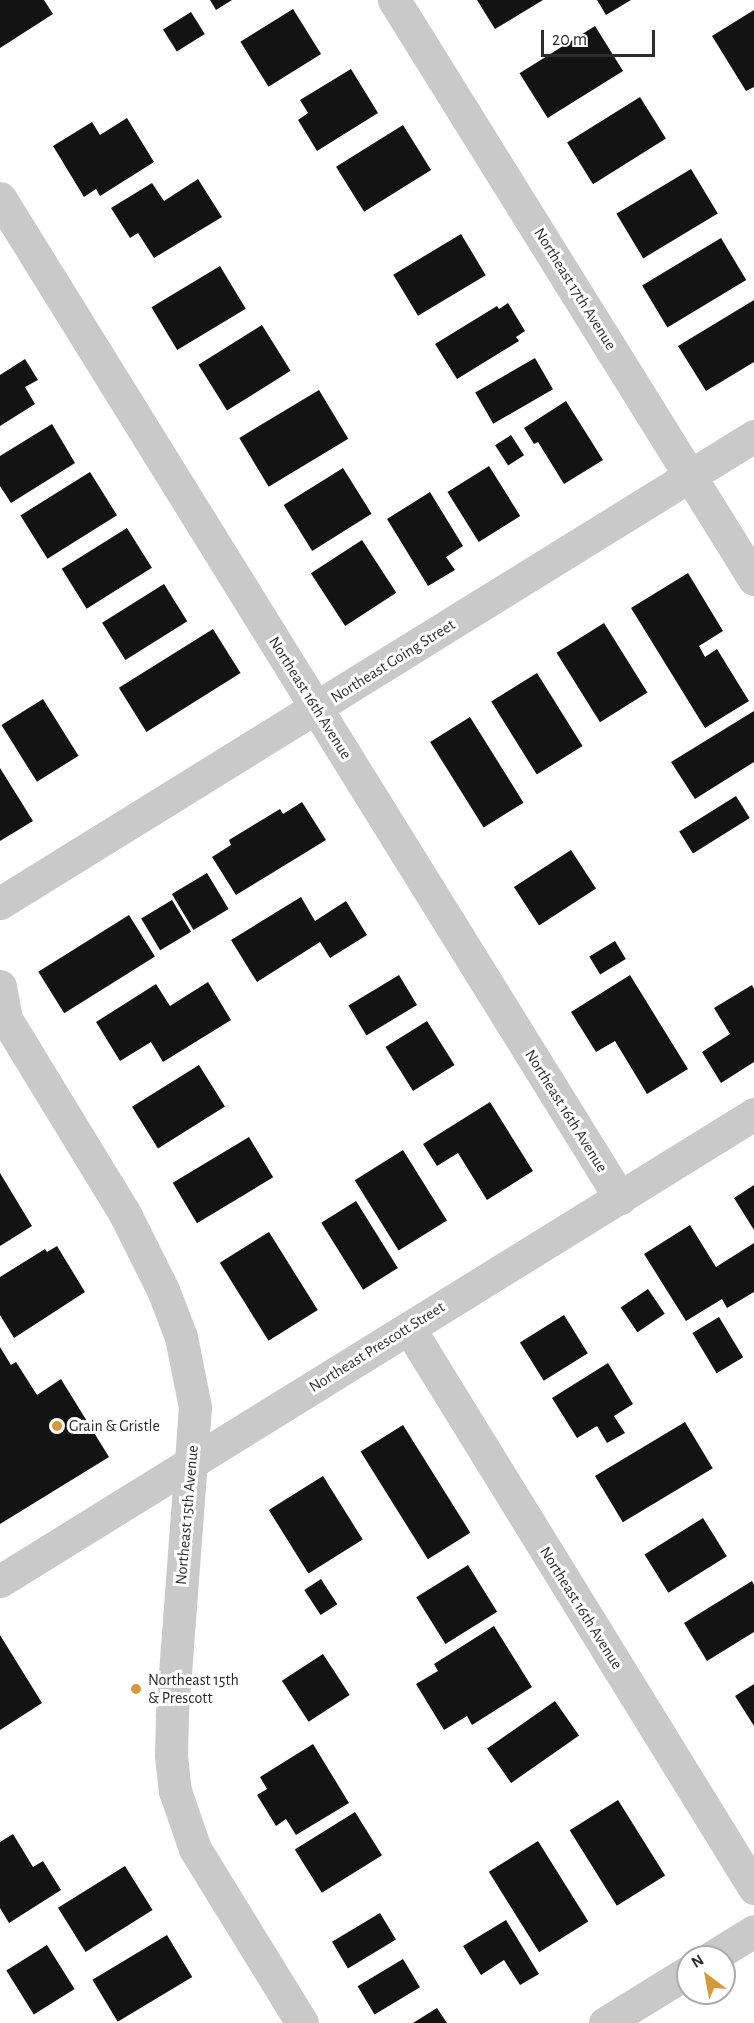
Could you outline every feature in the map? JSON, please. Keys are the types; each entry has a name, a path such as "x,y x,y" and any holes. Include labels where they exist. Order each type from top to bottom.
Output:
{"street":[{"name":"Northeast 17th Avenue","path":"394,0 754,579"},
{"name":"Northeast 16th Avenue","path":"0,198 620,1198"},
{"name":"Northeast Going Street","path":"0,903 754,436"},
{"name":"Northeast 15th Avenue","path":"0,986 3,1018 124,1212 163,1290 181,1337 195,1407 172,1715 171,1755 175,1791 195,1850 302,2023"},
{"name":"Northeast Prescott Street","path":"0,1581 754,1114"},
{"name":"Northeast 16th Avenue","path":"409,1328 754,1888"},
{"path":"731,1945 754,1931"},
{"path":"605,2023 676,1979"}],"building":[{"path":"0,0 44,0 53,14 0,48"},
{"path":"210,0 232,0 216,10"},
{"path":"477,0 543,0 495,29"},
{"path":"597,0 631,0 606,15"},
{"path":"293,9 321,54 269,87 240,42"},
{"path":"754,10 754,87 746,91 712,36"},
{"path":"191,12 205,34 177,52 163,29"},
{"path":"595,26 623,71 548,118 520,73"},
{"path":"351,69 378,113 317,151 298,120 308,113 300,100"},
{"path":"640,97 666,139 593,184 567,143"},
{"path":"127,118 154,162 100,196 96,189 84,197 53,146 92,122 100,135"},
{"path":"403,125 431,170 364,212 336,167"},
{"path":"691,169 718,214 643,258 616,214"},
{"path":"198,179 222,217 154,258 138,233 130,238 111,208 152,183 164,201"},
{"path":"461,234 486,275 418,316 393,275"},
{"path":"721,238 746,280 667,327 642,285"},
{"path":"220,266 246,309 177,350 151,307"},
{"path":"754,300 754,362 706,391 678,346"},
{"path":"508,303 525,331 516,337 519,341 457,379 435,344 497,306 499,309"},
{"path":"262,325 291,371 227,411 198,365"},
{"path":"535,358 553,389 493,424 475,392"},
{"path":"25,359 38,380 25,387 35,404 0,426 0,375"},
{"path":"319,390 348,439 269,487 239,438"},
{"path":"566,401 603,460 564,484 538,442 534,444 524,428"},
{"path":"52,424 75,463 11,503 0,486 0,456"},
{"path":"511,435 524,455 508,465 495,445"},
{"path":"489,466 520,516 479,542 447,492"},
{"path":"343,468 372,514 312,551 284,505"},
{"path":"90,472 117,515 47,559 20,515"},
{"path":"430,492 463,546 446,557 455,570 428,586 387,519"},
{"path":"127,528 152,568 87,609 62,569"},
{"path":"362,540 396,593 345,626 311,573"},
{"path":"688,573 723,631 699,646 705,657 717,649 749,701 705,728 631,608"},
{"path":"164,584 187,621 125,660 102,623"},
{"path":"604,623 647,693 600,722 557,653"},
{"path":"213,629 241,673 146,732 119,688"},
{"path":"537,673 583,746 537,775 491,702"},
{"path":"43,699 79,756 37,782 1,725"},
{"path":"754,711 754,762 695,799 671,762"},
{"path":"470,717 524,803 484,828 430,742"},
{"path":"0,768 33,821 0,841"},
{"path":"736,796 750,818 693,854 679,832"},
{"path":"302,802 326,840 236,895 212,857 231,845 229,840 280,809 283,814"},
{"path":"571,850 596,889 539,926 514,887"},
{"path":"207,873 229,909 193,930 172,894"},
{"path":"301,897 315,921 346,901 367,935 330,958 320,942 257,982 231,940"},
{"path":"172,900 191,932 160,950 141,919"},
{"path":"129,915 155,957 64,1013 38,972"},
{"path":"615,941 626,959 600,974 589,956"},
{"path":"399,975 417,1005 366,1035 348,1005"},
{"path":"630,975 688,1069 647,1094 615,1041 596,1052 571,1012"},
{"path":"208,982 231,1020 163,1062 151,1042 120,1061 96,1022 156,984 170,1006"},
{"path":"752,985 754,989 754,1062 721,1083 702,1052 730,1034 714,1008"},
{"path":"427,1021 455,1065 413,1091 385,1047"},
{"path":"199,1065 225,1107 158,1148 132,1107"},
{"path":"490,1102 533,1171 487,1200 458,1153 437,1166 423,1144"},
{"path":"249,1137 273,1177 197,1223 173,1183"},
{"path":"403,1150 447,1220 399,1251 355,1180"},
{"path":"0,1173 32,1226 0,1246"},
{"path":"754,1185 754,1230 734,1198"},
{"path":"356,1201 398,1268 363,1290 321,1223"},
{"path":"690,1225 716,1267 754,1243 754,1292 727,1308 722,1299 686,1321 644,1254"},
{"path":"269,1232 318,1310 269,1341 220,1263"},
{"path":"57,1246 85,1292 14,1338 0,1315 0,1277 45,1249 47,1252"},
{"path":"648,1289 665,1314 637,1332 621,1307"},
{"path":"564,1315 588,1353 544,1381 520,1343"},
{"path":"719,1317 743,1357 717,1373 692,1333"},
{"name":"Grain & Gristle","path":"0,1347 11,1365 16,1362 37,1395 61,1379 109,1457 0,1524"},
{"path":"608,1363 633,1404 614,1416 625,1433 607,1443 597,1426 577,1438 552,1398"},
{"path":"685,1422 713,1468 623,1522 595,1476"},
{"path":"403,1425 470,1533 428,1559 361,1451"},
{"path":"323,1476 363,1540 308,1574 269,1510"},
{"path":"703,1518 727,1556 668,1593 644,1555"},
{"path":"468,1565 497,1612 445,1644 416,1597"},
{"path":"321,1579 337,1604 321,1615 304,1590"},
{"path":"752,1581 754,1585 754,1632 707,1661 684,1623"},
{"path":"494,1626 532,1687 472,1725 467,1716 444,1730 416,1684 438,1671 434,1664"},
{"path":"0,1635 42,1703 0,1730"},
{"path":"323,1654 350,1695 309,1722 282,1681"},
{"path":"754,1684 754,1726 735,1696"},
{"path":"555,1701 579,1735 511,1783 487,1749"},
{"path":"313,1744 349,1803 296,1835 286,1819 276,1826 257,1795 267,1789 260,1777"},
{"path":"618,1800 665,1875 617,1906 570,1830"},
{"path":"355,1812 382,1855 322,1893 295,1850"},
{"path":"13,1834 33,1867 43,1861 61,1890 9,1923 0,1908 0,1842"},
{"path":"538,1841 588,1922 539,1952 489,1872"},
{"path":"125,1866 153,1910 86,1952 58,1908"},
{"path":"380,1913 396,1940 348,1968 332,1942"},
{"path":"506,1920 539,1974 520,1985 504,1960 481,1975 463,1946"},
{"path":"167,1935 192,1977 118,2022 92,1980"},
{"path":"47,1945 75,1989 34,2015 6,1970"},
{"path":"403,1959 420,1987 375,2015 358,1986"},
{"path":"437,2008 447,2023 413,2023"}],"place":[{"name":"Grain & Gristle","path":"57,1426"},
{"name":"Northeast 15th & Prescott","path":"136,1689"}]}
